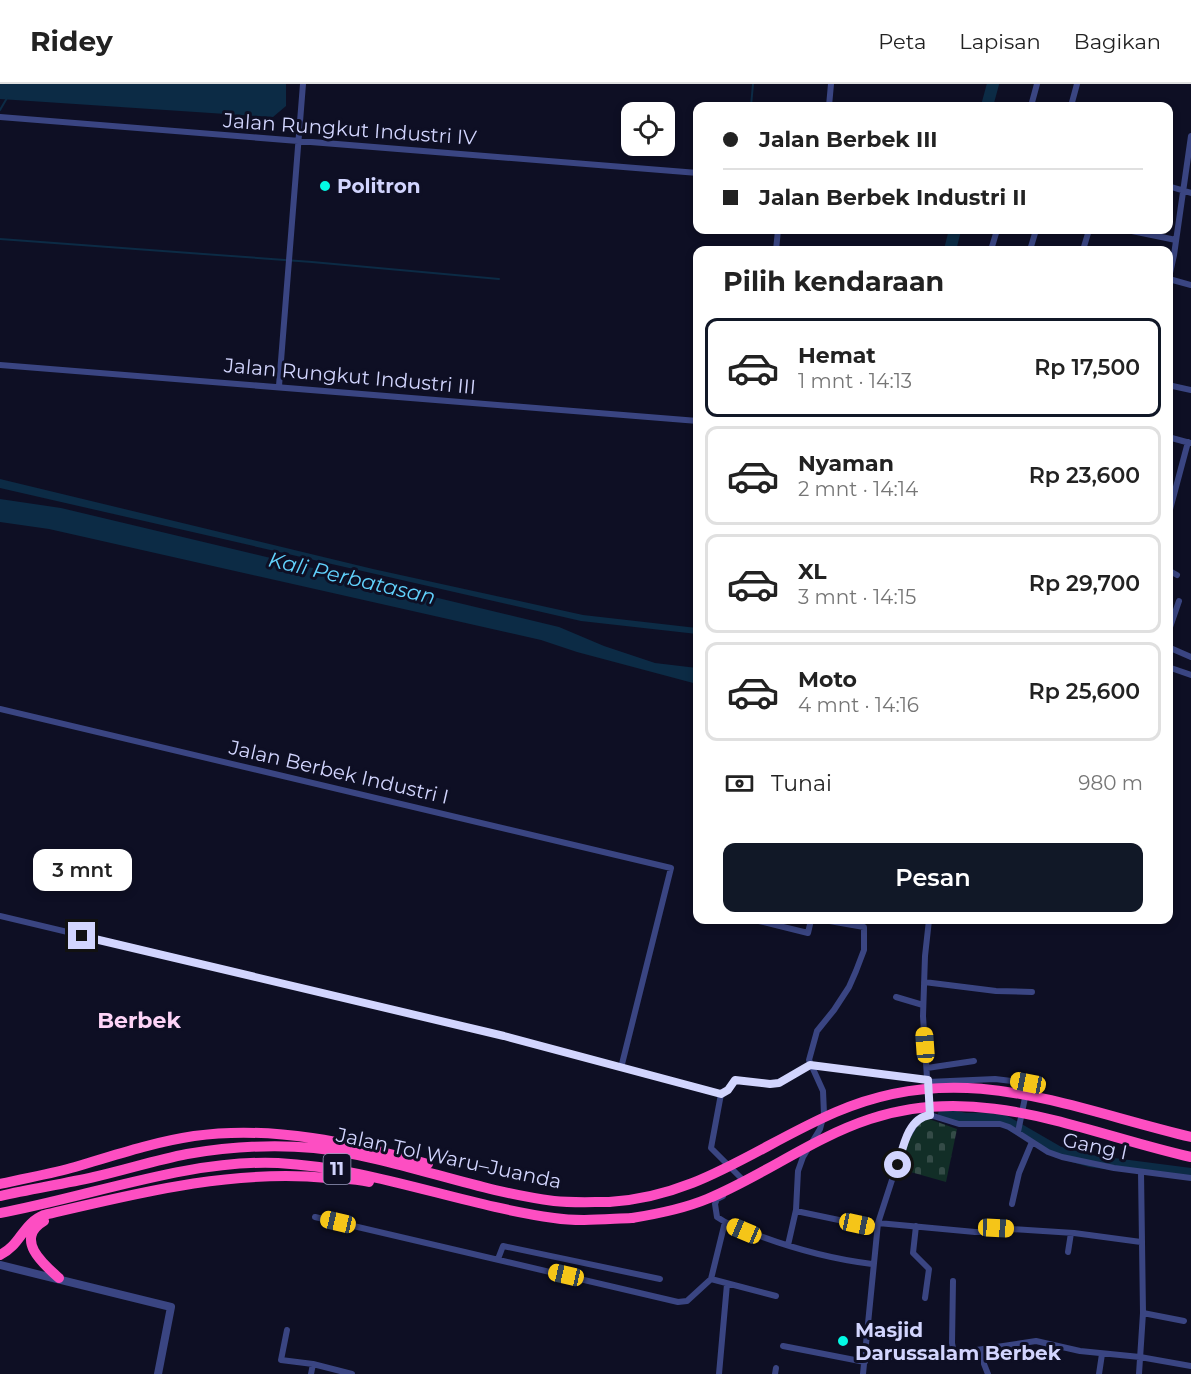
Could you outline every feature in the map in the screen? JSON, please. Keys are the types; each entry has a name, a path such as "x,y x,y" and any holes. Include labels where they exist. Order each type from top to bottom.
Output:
{"highway":[{"name":"Jalan Tol Waru–Juanda","path":"0,1196 71,1182 187,1154 235,1148 274,1147 313,1148 376,1158 522,1196 557,1202 631,1201 674,1191 701,1181 835,1112 858,1103 928,1088 979,1087 1012,1091 1191,1137"},
{"name":"Jalan Tol Waru–Juanda","path":"0,1213 195,1170 240,1164 275,1163 324,1167 357,1173 557,1218 632,1218 663,1213 706,1200 824,1138 870,1118 928,1106 969,1105 1007,1110 1191,1157"},
{"path":"0,1184 176,1139 256,1132 296,1135 382,1152 438,1167 522,1196"},
{"path":"0,1255 16,1244 24,1229 38,1217 214,1179 306,1176 363,1181 459,1202 505,1208"},
{"path":"59,1278 34,1252 31,1243 37,1225 52,1218 110,1205 136,1194"}],"street":[{"path":"279,386 303,84"},
{"path":"829,102 831,84"},
{"path":"1032,102 1037,84"},
{"path":"1072,102 1077,84"},
{"name":"Jalan Rungkut Industri IV","path":"4,117 693,173"},
{"path":"1173,257 1191,136"},
{"path":"1173,187 1191,193"},
{"path":"1147,234 1176,240"},
{"path":"1173,281 1191,285"},
{"name":"Jalan Rungkut Industri III","path":"0,365 693,421"},
{"path":"1173,386 1191,390"},
{"path":"1173,438 1189,443 1173,499"},
{"path":"1173,573 1177,575"},
{"path":"1173,618 1179,601"},
{"path":"1173,650 1191,657"},
{"path":"1173,669 1191,675"},
{"name":"Jalan Berbek Industri I","path":"0,709 671,868 621,1068"},
{"path":"0,916 504,1036 721,1094 728,1090 735,1080 779,1083 810,1065 928,1081 995,1079 1028,1083 1019,1131"},
{"path":"771,924 808,933 810,924"},
{"path":"788,1245 796,1211 798,1171 803,1157 820,1129 824,1114 823,1091 808,1060 817,1031 849,987 864,950 864,927 852,924"},
{"path":"864,1374 877,1226 910,1131 922,1116 930,1115 923,1005 929,924"},
{"path":"924,982 996,991 1032,992"},
{"path":"896,997 923,1005"},
{"path":"927,1068 974,1061"},
{"path":"721,1094 711,1148 745,1183 744,1186 717,1199 715,1204 717,1216 724,1222 788,1245 852,1262 872,1264"},
{"name":"Gang I","path":"930,1115 959,1124 1000,1124 1019,1131 1048,1152 1062,1157 1141,1172 1191,1178"},
{"path":"1012,1204 1019,1173 1032,1142"},
{"path":"1139,1374 1143,1313 1141,1172"},
{"path":"796,1211 877,1226 916,1226 975,1232 985,1232 996,1228 1071,1233 1141,1242"},
{"path":"315,1217 678,1302 687,1301 711,1279 724,1222"},
{"path":"916,1226 913,1253 929,1269 925,1298"},
{"path":"1068,1252 1071,1233"},
{"path":"498,1259 503,1246 660,1279"},
{"path":"0,1265 171,1307 158,1374"},
{"path":"711,1279 776,1296"},
{"path":"953,1281 952,1343 954,1353"},
{"path":"719,1374 727,1284"},
{"path":"1143,1313 1185,1321"},
{"path":"287,1330 281,1360 313,1364 332,1372 352,1374"},
{"path":"783,1346 865,1359 923,1358 1022,1341 1036,1341 1102,1354 1140,1357 1191,1366"},
{"path":"984,1349 984,1364 988,1374"},
{"path":"1099,1374 1102,1354"},
{"path":"311,1374 313,1364"}],"green space":[{"path":"929,1119 957,1129 946,1182 900,1169 911,1133 922,1120"}],"water":[{"path":"0,84 286,84 286,106 273,117 0,99"},
{"name":"Kali Perbatasan","path":"0,479 373,569 583,615 693,628 693,634 581,621 0,488"},
{"name":"Kali Perbatasan","path":"0,499 61,508 559,627 604,646 655,663 693,668 693,683 541,640 49,529 0,522"}],"waterway":[{"path":"751,102 753,84"},
{"path":"988,102 993,84"},
{"path":"0,110 7,98"},
{"path":"951,246 954,234"},
{"path":"0,239 312,262 499,279"},
{"path":"944,1114 966,1119 999,1118 1058,1152 1090,1161 1191,1174"}],"place":[{"name":"Politron","path":"325,186"},
{"name":"Masjid Darussalam Berbek","path":"843,1341"}],"district":[{"name":"Berbek","path":"139,1020"}],"route":[{"path":"82,936 504,1036 721,1094 728,1090 732,1081 735,1080 779,1083 810,1065 928,1080 930,1115 922,1116 916,1121 904,1143 898,1165"}]}
